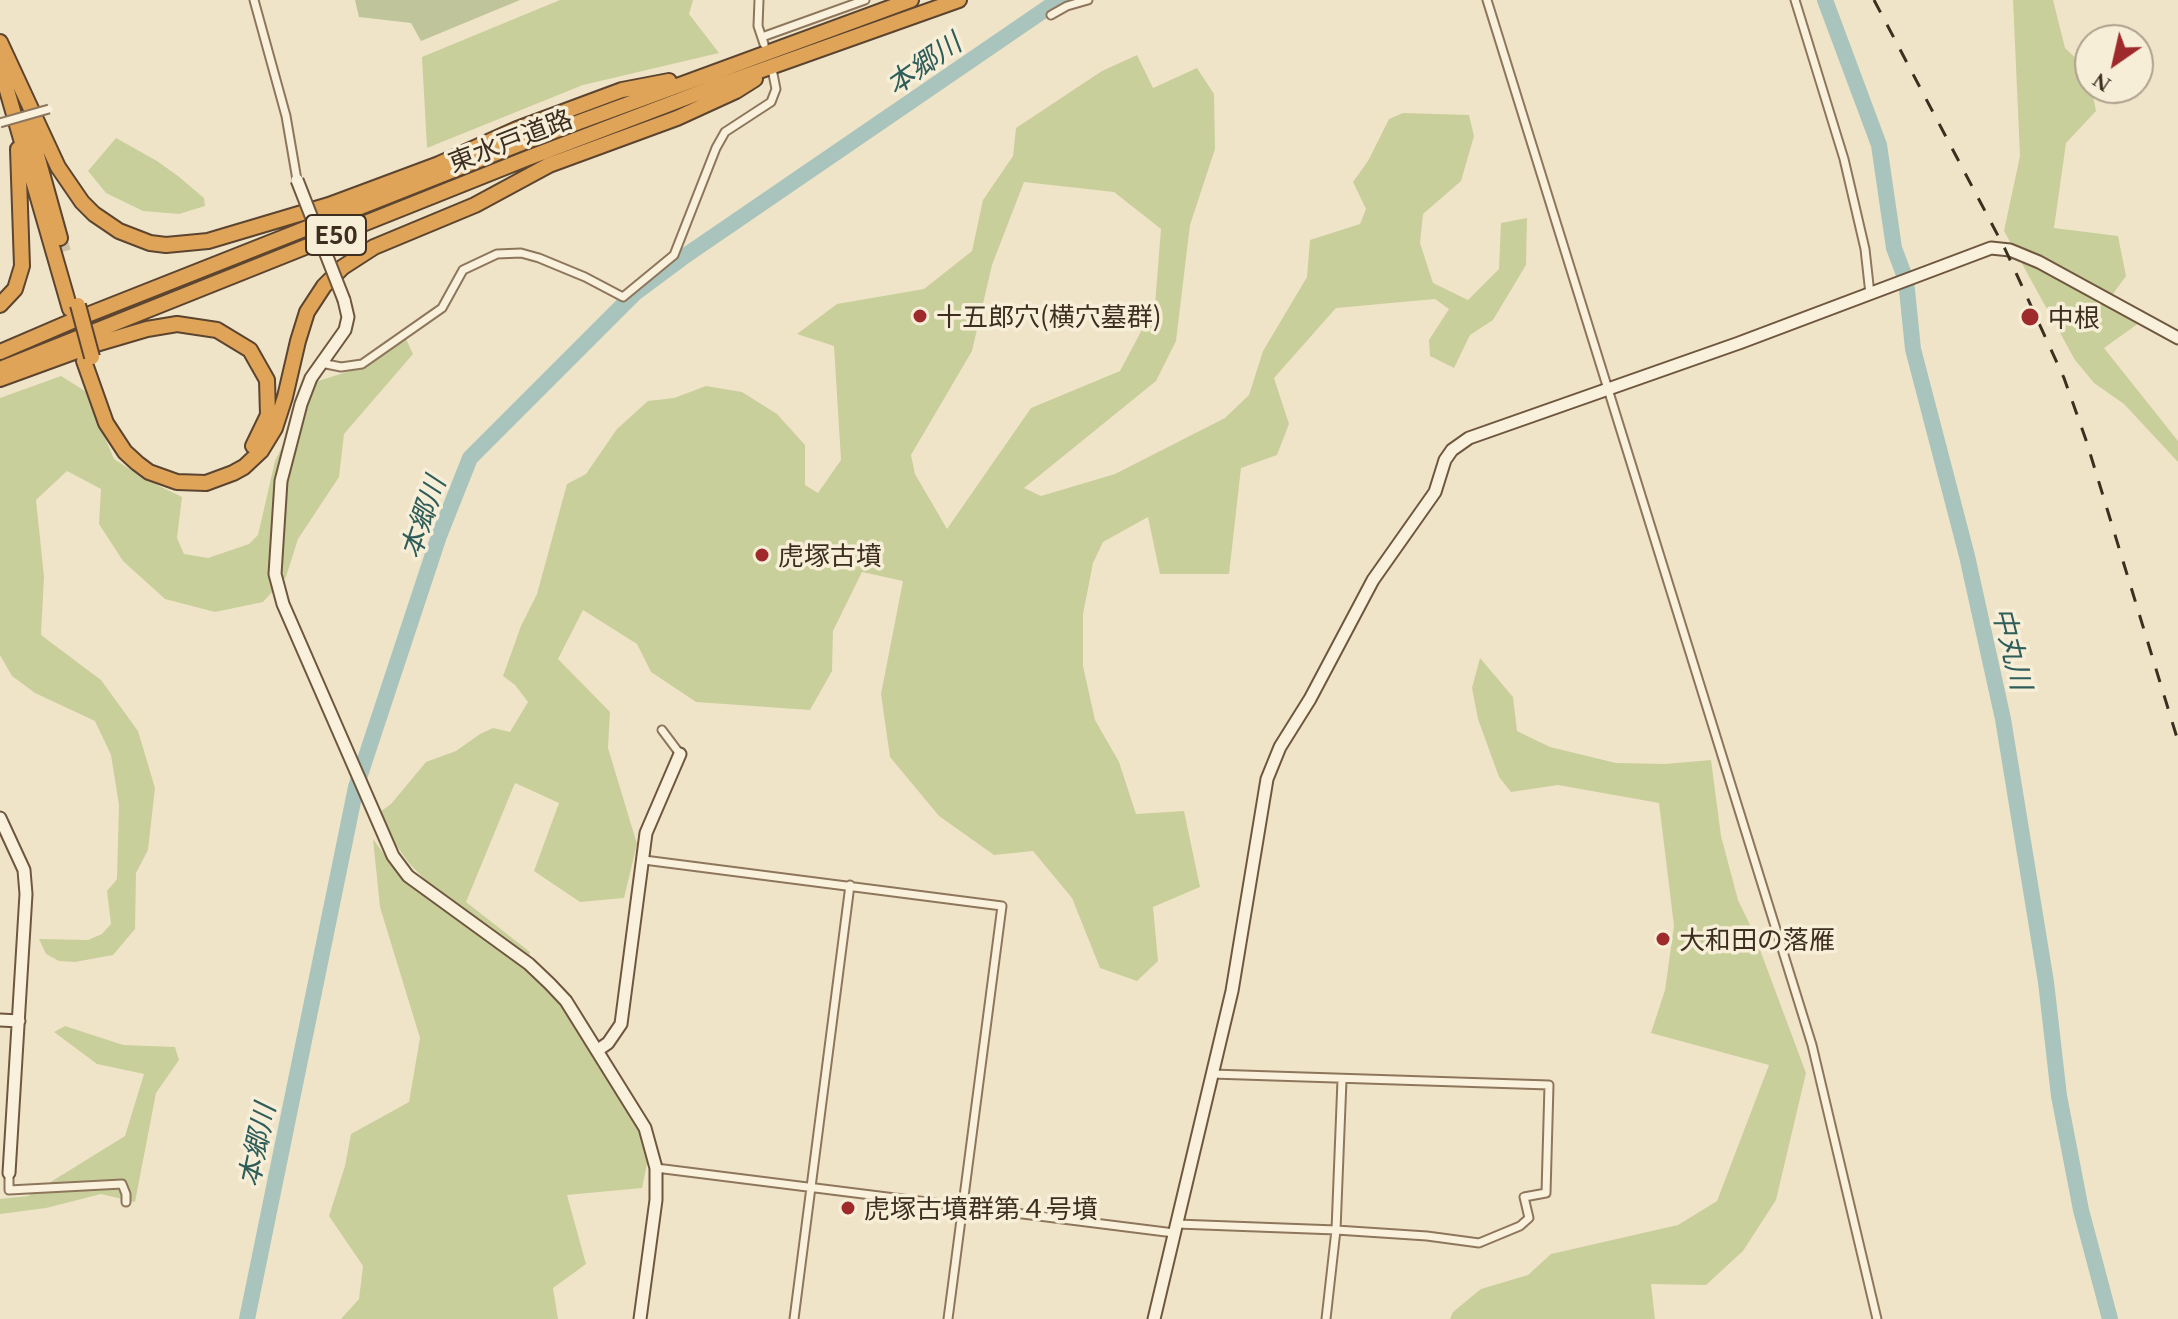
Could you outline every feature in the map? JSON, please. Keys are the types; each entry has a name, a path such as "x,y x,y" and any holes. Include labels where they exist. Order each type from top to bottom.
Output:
{"highway":[{"name":"東水戸道路","path":"75,311 712,72 767,43 911,0"},
{"name":"東水戸道路","path":"0,369 528,158 959,0"},
{"path":"0,42 14,110 106,423 125,452 137,463 149,472 177,482 206,483 244,467 261,451 275,428 307,312 324,286 350,261 393,237 475,205 549,165 677,118 776,69"},
{"path":"5,65 58,167 82,202 119,231 150,243 166,245 208,241 329,205 622,90 712,72"},
{"path":"5,65 60,238"},
{"path":"0,305 15,289 22,266 21,196 14,110"},
{"path":"65,255 75,311"},
{"name":"E50","path":"0,352 75,311"},
{"path":"0,379 147,329 177,324 205,327 240,341 258,360 269,392 264,426 244,456 221,469 196,475 169,471 142,457 121,433 88,359"}],"street":[{"path":"254,0 286,116 297,180 348,317 345,330 311,378 281,481 275,574 283,604 393,856 408,876 529,964 566,1001 645,1128 656,1168 656,1200 640,1319"},
{"path":"759,0 758,26 767,43 865,0"},
{"path":"1051,15 1088,0"},
{"path":"1487,0 1812,1045 1877,1319"},
{"path":"1795,0 1844,159 1865,249 1870,294"},
{"path":"321,363 341,367 362,364 442,308 463,270 497,254 521,253 539,258 623,297 674,255 716,148 725,132 771,102 776,89 776,69"},
{"path":"0,123 54,109"},
{"path":"1154,1319 1232,991 1267,779 1280,747 1310,699 1358,606 1435,492 1445,460 1452,450 1469,438 1991,248 2010,250 2039,262 2178,338"},
{"path":"598,1050 608,1043 621,1024 646,833 680,754 662,730"},
{"path":"0,818 15,846 26,884 9,1190 122,1184 126,1202"},
{"path":"644,860 1002,906 948,1319"},
{"path":"794,1319 850,885"},
{"path":"0,1020 19,1021"},
{"path":"656,1168 963,1207 1176,1228 1336,1230 1479,1243 1520,1226 1529,1218 1524,1197 1546,1193 1549,1085 1212,1074"},
{"path":"1326,1319 1336,1230 1342,1080"}],"green space":[{"path":"355,0 520,0 421,41 411,23 359,17"},
{"path":"560,0 693,0 689,14 719,53 583,85 427,148 422,57"},
{"path":"2013,0 2053,0 2065,48 2074,57 2074,104 2095,104 2096,111 2066,143 2054,228 2118,236 2126,276 2105,305 2139,323 2104,348 2178,441 2178,462 2124,404 2094,383 2075,360 2004,231 2020,156"},
{"path":"1137,55 1153,88 1197,68 1214,94 1215,149 1190,225 1176,341 1156,381 1024,488 1041,496 1115,474 1225,418 1249,395 1263,351 1307,277 1310,240 1360,224 1366,209 1353,182 1368,161 1389,119 1403,113 1469,115 1474,136 1461,181 1423,214 1420,243 1433,283 1468,300 1499,269 1501,223 1527,218 1526,265 1493,320 1470,335 1454,368 1430,356 1429,340 1449,309 1435,299 1336,308 1274,378 1289,424 1277,455 1241,468 1229,574 1160,574 1148,517 1103,542 1093,563 1083,614 1083,666 1095,720 1119,762 1136,814 1184,811 1200,887 1153,907 1158,961 1137,981 1100,968 1072,898 1033,851 994,855 939,816 890,757 881,694 903,581 862,572 833,631 832,671 810,710 696,702 651,672 637,644 583,610 558,659 610,712 608,748 637,844 624,898 580,902 534,871 559,803 515,783 466,902 530,952 528,960 432,887 408,862 392,839 380,812 391,804 426,762 456,751 493,728 510,732 528,702 515,685 503,676 521,626 537,594 567,484 586,474 617,429 648,401 674,398 706,386 742,392 777,414 805,445 805,485 818,493 841,460 834,346 797,334 837,304 924,289 972,251 983,200 1013,156 1016,128 1102,71","holes":["1024,182 1114,192 1161,229 1155,305 1120,371 1031,408 947,529 915,474 911,455 972,351 992,265"]},
{"path":"116,138 178,176 204,198 205,206 179,214 143,211 106,193 88,171"},
{"path":"406,339 413,354 344,434 339,477 298,539 286,577 263,602 215,612 165,599 123,561 99,524 101,489 67,471 36,500 44,577 41,635 101,680 138,731 155,788 148,850 136,873 135,929 113,955 75,962 59,961 46,954 39,939 88,940 102,934 111,924 107,891 117,879 119,805 111,755 95,721 35,693 12,676 0,655 0,398 61,376 85,391 114,459 182,497 177,538 184,554 208,558 249,544 258,535 275,461 315,382 369,365"},
{"path":"1480,658 1513,697 1517,731 1550,747 1616,763 1665,764 1711,760 1721,836 1738,900 1753,931 1806,1073 1776,1200 1743,1251 1706,1285 1651,1284 1655,1319 1450,1319 1453,1312 1481,1289 1528,1275 1551,1254 1678,1225 1717,1201 1769,1065 1651,1033 1665,990 1674,926 1659,803 1558,785 1511,792 1499,777 1478,719 1472,688"},
{"path":"373,839 401,878 524,967 560,1003 643,1140 648,1159 642,1188 567,1195 586,1264 553,1288 558,1319 341,1319 359,1299 363,1266 329,1216 345,1166 351,1134 409,1102 420,1038 380,907"},
{"path":"65,1026 123,1045 175,1047 179,1060 156,1093 135,1202 101,1194 46,1208 0,1214 0,1199 28,1196 125,1136 144,1074 97,1064 54,1032"}],"waterway":[{"name":"本郷川","path":"247,1319 356,787 439,536 470,458 635,293 1059,0"},
{"name":"中丸川","path":"1825,0 1879,145 1894,248 1906,280 1913,349 1967,556 2003,719 2046,982 2059,1096 2081,1210 2110,1319"}],"tunnel":[{"path":"60,238 65,255"}],"railway":[{"path":"1874,0 2005,249 2064,378 2086,440 2178,741"}],"place":[{"name":"十五郎穴(横穴墓群)","path":"920,316"},
{"name":"中根","path":"2030,317"},
{"name":"虎塚古墳","path":"762,555"},
{"name":"大和田の落雁","path":"1663,939"},
{"name":"虎塚古墳群第４号墳","path":"848,1208"}]}
